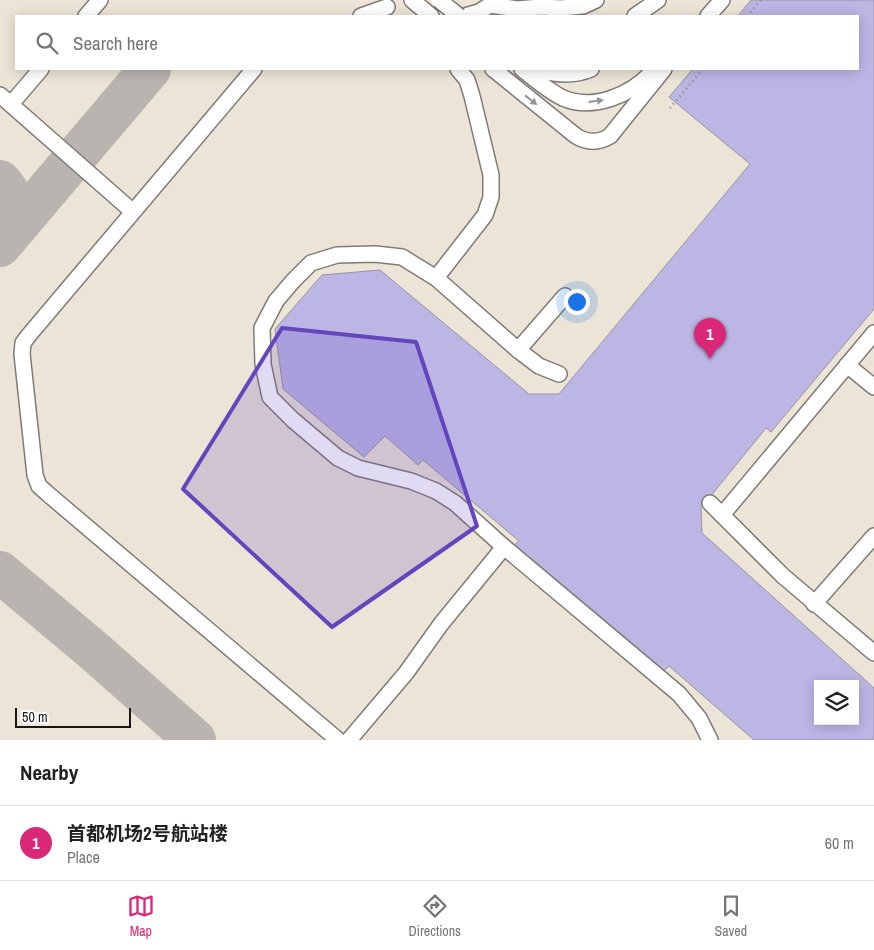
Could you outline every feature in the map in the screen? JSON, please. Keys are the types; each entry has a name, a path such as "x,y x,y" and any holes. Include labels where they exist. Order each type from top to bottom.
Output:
{"street":[{"path":"87,15 100,0"},
{"path":"412,0 430,15"},
{"path":"438,0 458,15"},
{"path":"438,0 452,12 461,15"},
{"path":"468,15 479,12 493,3 517,9 561,8 583,6 596,0"},
{"path":"637,15 660,0"},
{"path":"648,15 660,0"},
{"path":"700,15 712,0"},
{"path":"709,15 722,0"},
{"path":"493,3 509,15"},
{"path":"493,3 513,15"},
{"path":"365,15 388,8"},
{"path":"40,70 5,100 132,212"},
{"path":"253,70 23,343 22,354 35,475 39,486 338,740"},
{"path":"436,278 485,215 491,197 491,175 472,96 467,80 459,70"},
{"path":"494,70 576,136 594,141 610,136 663,70"},
{"path":"523,70 554,93 566,99 584,102 603,100 627,92 639,85 654,70"},
{"path":"539,70 568,74 588,70"},
{"path":"559,374 539,366 436,278 402,258 374,254 337,255 311,263 276,301 262,328 263,364 270,397 293,420 338,458 358,468 411,481 436,491 455,504 680,694 699,718 710,740"},
{"path":"518,350 565,296"},
{"path":"722,515 874,333"},
{"path":"848,365 874,387"},
{"path":"710,503 783,576 874,653"},
{"path":"814,604 874,536"},
{"path":"349,740 406,673 441,624 504,547"}],"path":[{"path":"748,15 761,0"},
{"path":"670,108 702,70"}],"highlighted area":[{"path":"282,328 416,342 477,526 332,627 183,489"}],"shaded area":[{"path":"0,0 874,0 874,740 0,740"}],"building":[{"path":"751,0 874,0 874,309 771,432 766,428 701,508 702,533 874,688 874,740 754,740 669,666 664,671 514,545 519,541 423,460 418,465 385,436 364,457 283,389 275,329 322,275 380,270 529,394 559,394 750,164 669,97 692,70 859,70 859,15 739,15"}],"taxiway":[{"path":"0,246 149,70"},
{"path":"0,181 9,194 12,208 7,238"},
{"path":"0,572 94,651 195,740"}],"place":[{"name":"首都机场2号航站楼","path":"710,359"}]}
